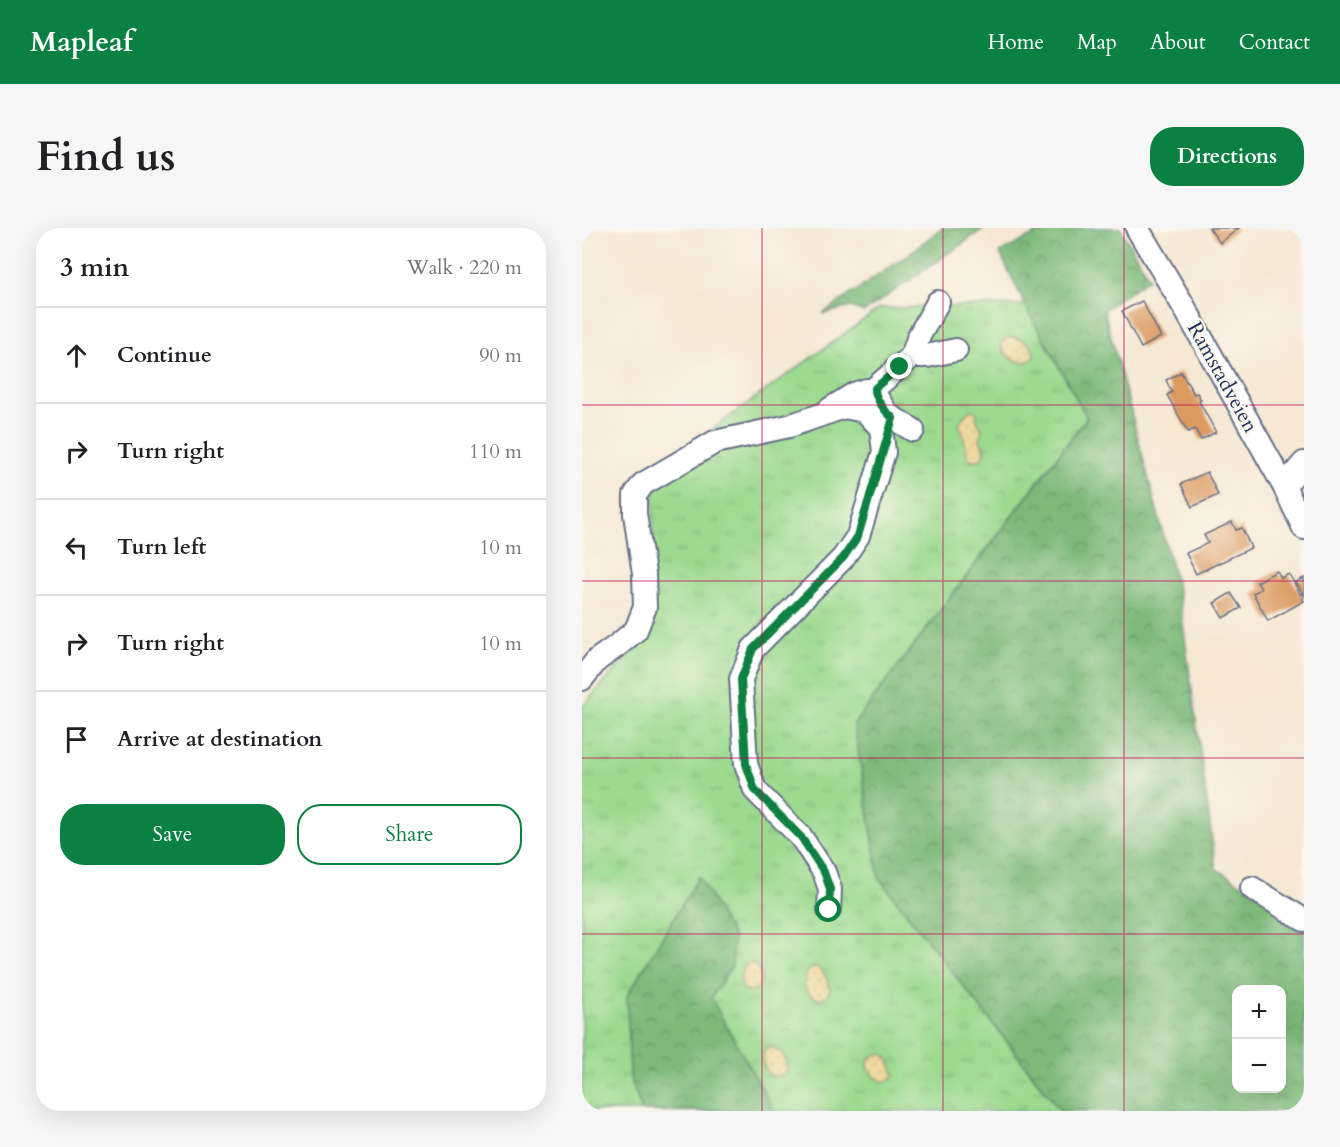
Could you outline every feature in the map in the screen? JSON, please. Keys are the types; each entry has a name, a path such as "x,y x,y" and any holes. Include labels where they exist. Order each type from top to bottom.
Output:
{"street":[{"name":"Ramstadveien","path":"1137,228 1183,305 1284,486 1304,528"},
{"path":"874,393 875,388 912,356 919,336 938,302"},
{"path":"912,356 927,356 956,350"},
{"path":"813,418 854,394 866,390 874,393 888,415 913,430"},
{"path":"582,678 597,660 636,630 645,608 644,574 635,514 635,495 643,483 715,442 789,426 844,407 865,411 881,428 884,452"},
{"path":"829,910 830,889 824,872 801,837 755,790 746,764 741,679 753,649 843,558 858,536 893,418"},
{"path":"1284,486 1304,463"},
{"path":"1252,888 1304,920"}],"green space":[{"path":"942,228 985,228 864,312 851,307 822,314 910,253"},
{"path":"1046,228 1120,228 1149,278 1104,310 1179,594 1216,869 1304,921 1304,1111 1061,1111 879,878 854,724 1087,418 1025,305 1000,253"},
{"path":"1025,305 1087,417 854,724 879,878 1061,1111 582,1111 582,707 614,671 651,635 654,471 880,308"},
{"path":"699,876 733,937 732,966 711,998 773,1111 642,1111 630,1077 627,996"}],"sand":[{"path":"1009,337 1018,338 1030,345 1034,357 1030,361 1020,362 1005,354 1002,345"},
{"path":"971,410 977,413 977,421 982,429 980,440 985,450 983,458 977,460 970,459 968,456 964,436 959,426 962,418"},
{"path":"751,963 758,969 761,983 757,989 750,992 743,989 740,978 745,965"},
{"path":"817,967 828,980 830,989 828,994 818,999 806,991 804,983 809,970"},
{"path":"770,1047 778,1050 785,1060 786,1073 781,1076 772,1076 764,1066 762,1056"},
{"path":"877,1054 883,1054 888,1059 895,1075 890,1080 880,1080 869,1069 869,1059"}],"building":[{"path":"1209,228 1239,228 1220,243"},
{"path":"1142,301 1161,337 1141,348 1122,311"},
{"path":"1181,372 1194,394 1197,393 1216,432 1201,440 1195,429 1188,432 1167,395 1172,392 1166,380"},
{"path":"1207,472 1218,495 1192,507 1181,484"},
{"path":"1232,522 1236,530 1242,528 1251,548 1196,574 1186,553 1208,543 1204,535"},
{"path":"1277,571 1281,578 1289,574 1304,601 1268,621 1253,593 1261,589 1257,582"},
{"path":"1304,578 1304,596 1296,582"},
{"path":"1231,593 1241,608 1223,618 1214,603"}],"route":[{"path":"829,910 830,889 824,872 801,837 755,790 746,764 741,679 753,649 843,558 858,536 893,418 888,415 874,393 875,388 900,367"}]}
